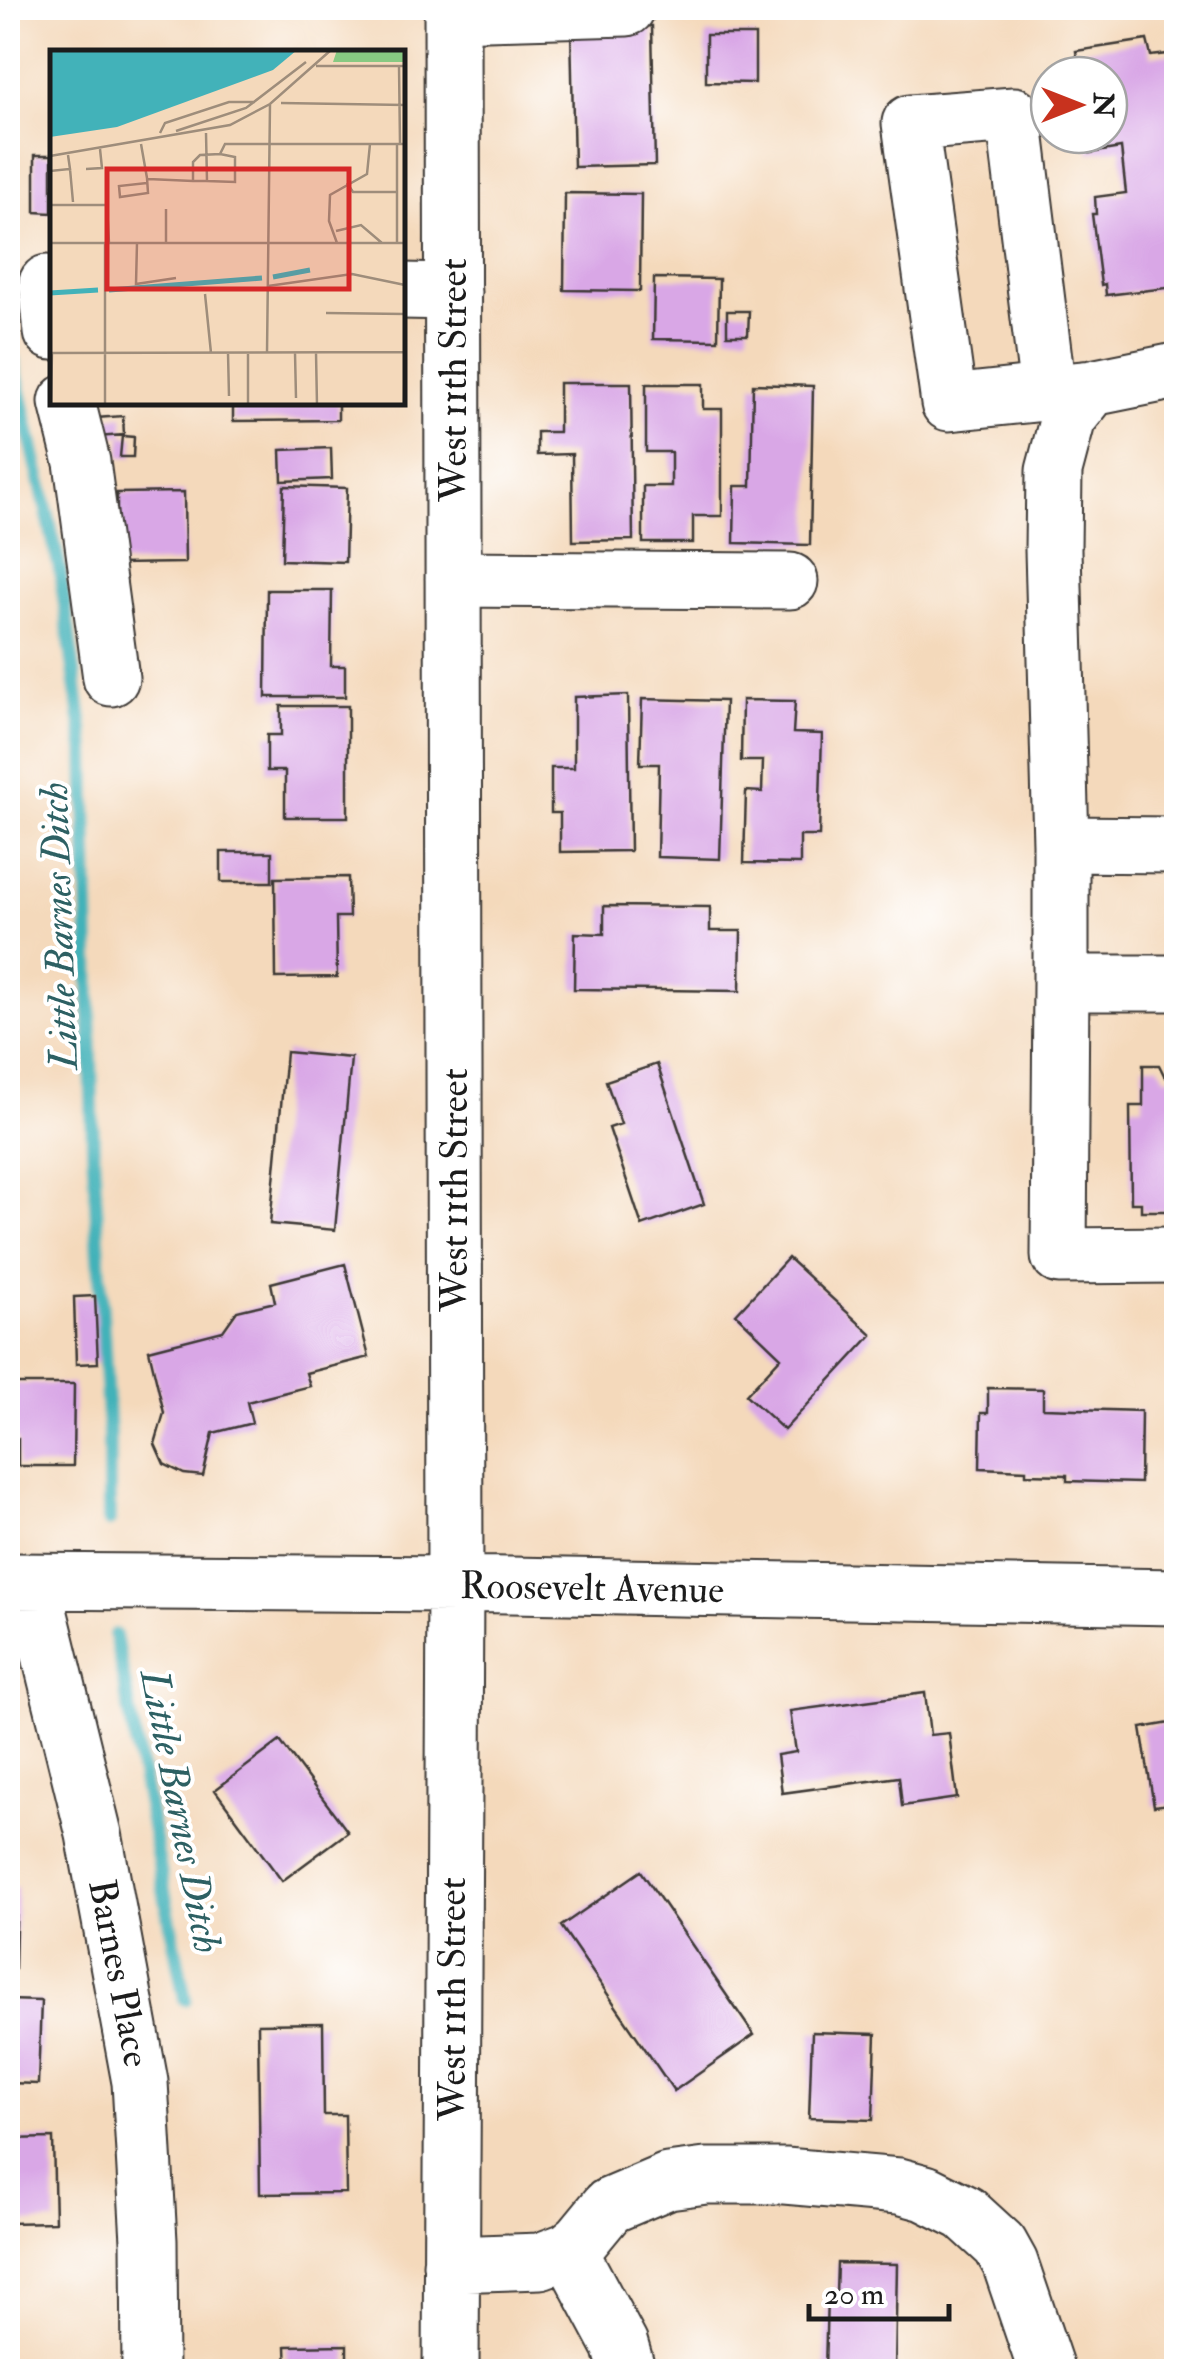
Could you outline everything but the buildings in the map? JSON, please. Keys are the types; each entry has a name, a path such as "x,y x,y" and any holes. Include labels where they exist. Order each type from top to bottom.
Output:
{"street":[{"path":"452,10 627,8"},
{"name":"West 11th Street","path":"451,2372 455,1584 453,579 428,291 452,10"},
{"path":"1176,371 1070,390 949,403 910,123 1014,116 1070,390 1068,418 1054,471 1061,983 1059,1256 1176,1255"},
{"path":"50,284 50,313"},
{"path":"68,405 82,462 111,678"},
{"path":"453,579 790,581"},
{"path":"1060,844 1176,845"},
{"path":"1061,983 1176,983"},
{"name":"Roosevelt Avenue","path":"20,1582 455,1584 1176,1596"},
{"name":"Barnes Place","path":"20,1582 94,1834 140,2082 149,2241 150,2372"},
{"path":"451,2264 540,2262 569,2250 608,2206 668,2181 706,2176 785,2176 899,2186 926,2193 965,2213 1000,2246 1010,2263 1039,2368"},
{"path":"569,2250 620,2344 628,2372"}],"waterway":[{"name":"Little Barnes Ditch","path":"8,337 60,570 85,749 93,1150 109,1437 109,1521"},
{"name":"Little Barnes Ditch","path":"115,1635 185,1999"}]}
